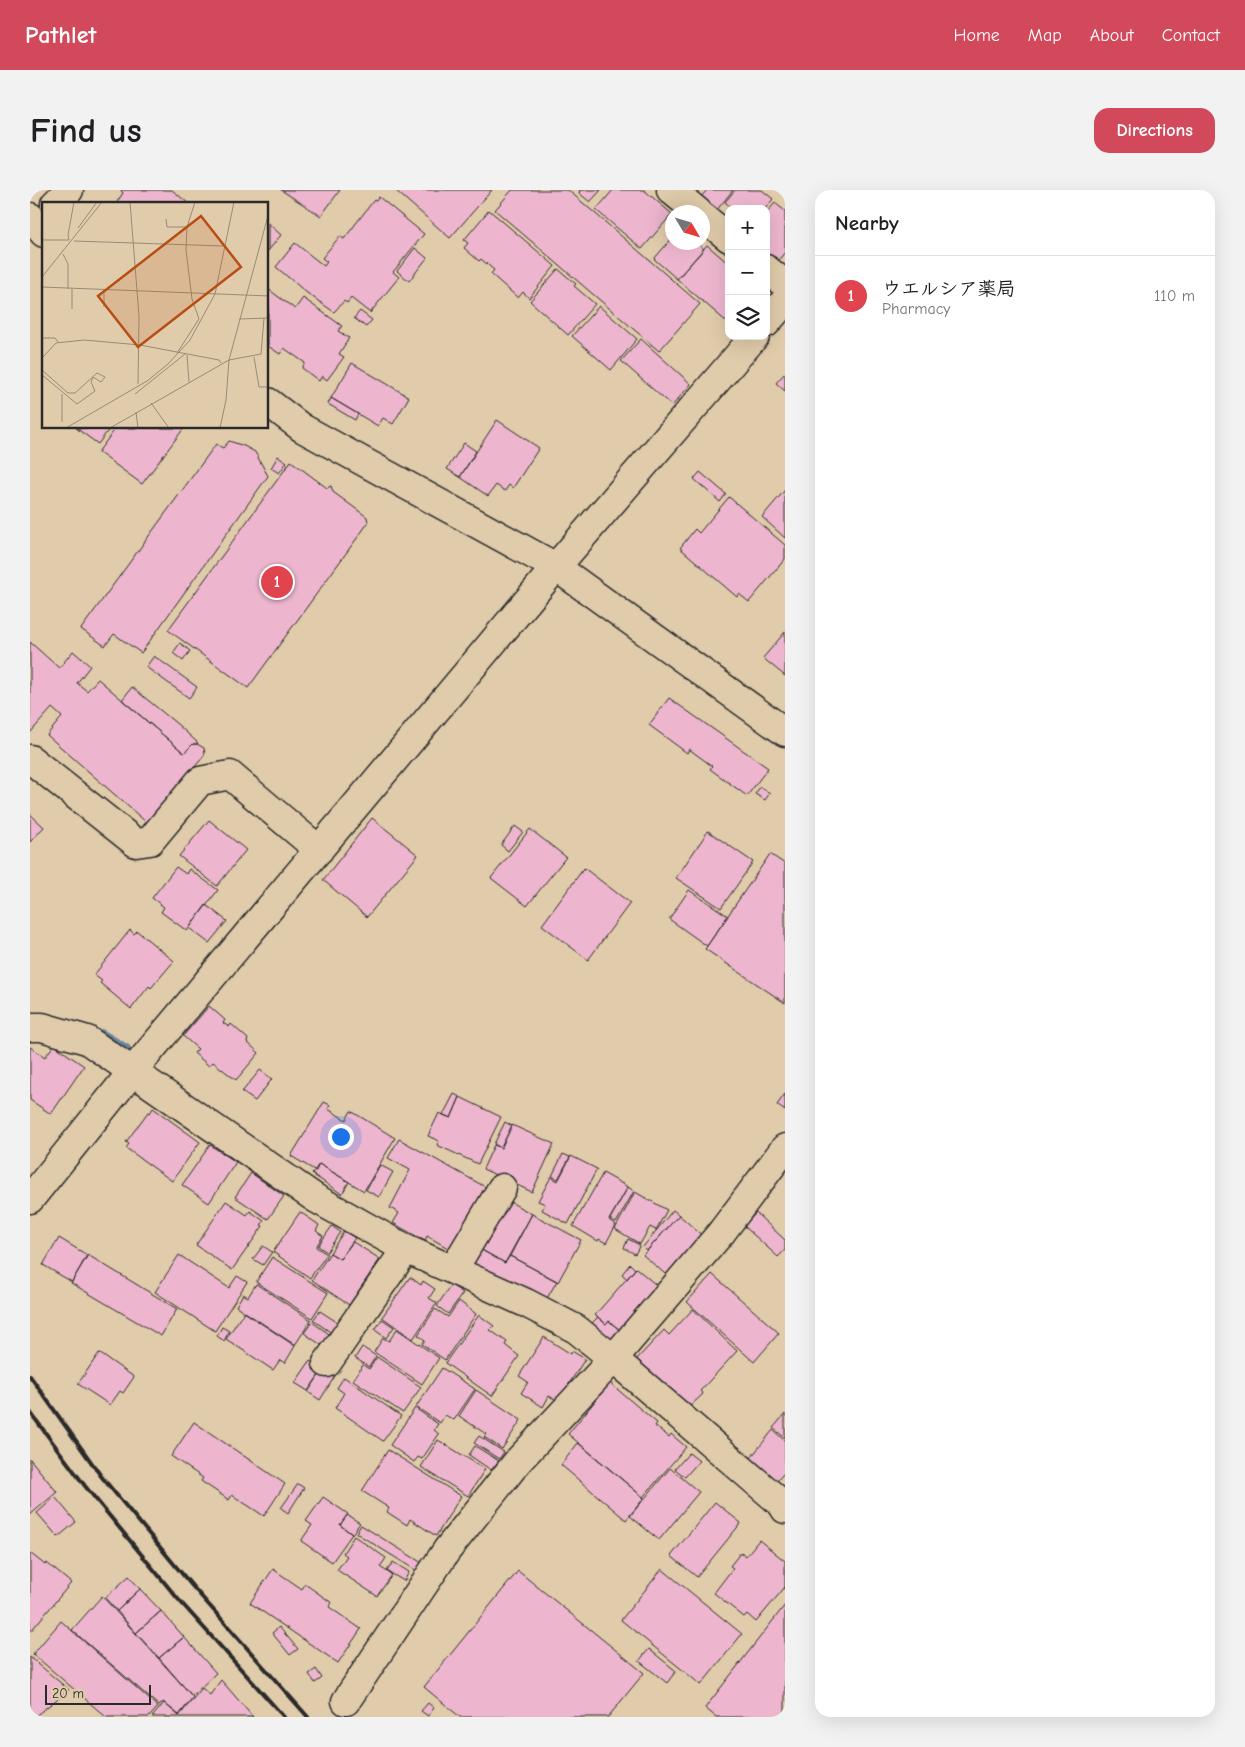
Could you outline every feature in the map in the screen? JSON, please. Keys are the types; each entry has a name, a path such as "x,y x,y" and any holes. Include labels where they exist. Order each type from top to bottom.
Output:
{"street":[{"path":"57,202 69,190"},
{"path":"671,190 689,205"},
{"path":"710,223 725,235"},
{"path":"770,271 785,284"},
{"path":"770,318 785,301"},
{"path":"30,1199 132,1072 556,567 752,340"},
{"path":"269,403 302,428 556,567 785,732"},
{"path":"30,759 136,844 150,841 200,781 230,775 319,850"},
{"path":"30,1027 42,1028 87,1040 315,1198 406,1249 526,1303 576,1330 784,1504"},
{"path":"346,1701 447,1550 518,1461 613,1360 721,1233 785,1148"},
{"path":"453,1270 502,1188"},
{"path":"327,1363 406,1249"}],"building":[{"path":"172,190 187,202 117,202 123,193 121,191"},
{"path":"281,190 340,190 321,216"},
{"path":"395,190 492,190 450,238"},
{"path":"512,190 568,190 700,304 659,351 495,210"},
{"path":"579,190 601,190 590,202 579,193"},
{"path":"613,190 644,190 665,208 665,222 642,249 596,210"},
{"path":"707,190 733,190 716,211 700,198"},
{"path":"735,190 762,190 773,199 768,205 728,205 725,202"},
{"path":"379,197 424,234 393,272 399,277 370,313 351,298 347,303 344,301 334,312 307,293 276,267 295,243 324,266 327,262 322,258 340,236 344,239 374,200 376,201"},
{"path":"775,203 785,211 785,252 777,262 770,256 770,209"},
{"path":"489,210 555,266 529,298 523,292 518,298 491,274 494,270 481,259 479,261 464,248 468,243 464,240"},
{"path":"269,224 281,235 269,250"},
{"path":"665,246 665,250 703,250 677,279 654,259"},
{"path":"415,248 427,258 409,281 397,271"},
{"path":"710,248 725,261 725,320 677,279 703,250 710,250"},
{"path":"558,269 595,304 568,335 530,301"},
{"path":"269,290 295,309 303,298 342,326 338,331 349,338 339,354 344,357 327,380 322,376 319,381 302,368 305,363 284,348 280,354 269,347"},
{"path":"599,306 637,339 611,370 572,336"},
{"path":"360,311 372,320 366,327 354,318"},
{"path":"641,339 691,384 672,406 621,361"},
{"path":"352,363 409,397 393,424 383,418 378,426 331,398"},
{"path":"785,373 785,391 776,383"},
{"path":"331,398 358,414 355,420 328,404"},
{"path":"497,420 539,448 513,488 509,485 505,491 496,485 488,496 460,477"},
{"path":"77,429 109,429 98,444"},
{"path":"115,429 183,429 142,484 98,452"},
{"path":"229,441 255,452 268,476 141,653 114,634 105,646 81,629 216,444 223,448"},
{"path":"464,443 476,451 460,477 447,469"},
{"path":"278,456 287,462 279,473 271,468"},
{"path":"291,461 327,488 331,486 333,492 367,517 368,523 248,688 168,630"},
{"path":"700,472 726,494 720,502 694,479"},
{"path":"785,490 785,538 762,517"},
{"path":"729,497 785,545 785,559 749,602 739,594 737,597 680,548 695,529 699,533"},
{"path":"785,632 785,676 763,658"},
{"path":"30,642 59,668 73,651 90,666 77,683 87,691 98,679 184,753 193,744 204,748 204,756 147,823 47,735 62,717 52,708 30,733"},
{"path":"180,643 190,651 183,661 173,653"},
{"path":"154,656 197,687 189,698 146,667"},
{"path":"132,687 198,743 193,744 184,753 122,700"},
{"path":"669,698 768,768 747,796 710,769 712,766 689,749 687,753 649,725"},
{"path":"760,787 770,793 765,800 755,794"},
{"path":"30,814 44,827 30,842"},
{"path":"372,818 418,855 367,917 323,880"},
{"path":"209,820 246,850 217,886 179,856"},
{"path":"515,826 523,832 508,851 501,845"},
{"path":"530,829 566,857 527,906 491,878"},
{"path":"708,831 753,862 721,908 676,878"},
{"path":"770,854 785,864 785,1003 705,949"},
{"path":"176,867 186,874 189,869 218,890 187,931 161,912 164,907 152,898"},
{"path":"584,868 630,903 588,960 542,925"},
{"path":"689,890 728,916 707,946 669,919"},
{"path":"206,905 227,921 209,943 189,928"},
{"path":"130,930 134,934 137,931 174,961 151,988 149,986 131,1009 100,983 102,981 94,975"},
{"path":"209,1006 225,1020 223,1023 229,1027 231,1024 248,1039 247,1042 259,1053 236,1080 213,1062 209,1066 194,1053 198,1049 183,1036"},
{"path":"54,1045 84,1066 51,1114 30,1100 30,1047 45,1057"},
{"path":"260,1070 272,1079 255,1101 242,1092"},
{"path":"454,1094 460,1097 451,1118 443,1115"},
{"path":"785,1094 785,1111 777,1105"},
{"path":"460,1097 501,1117 478,1164 437,1145 439,1141 428,1136 439,1113 451,1118"},
{"path":"324,1102 330,1105 328,1109 346,1120 351,1111 395,1138 364,1191 319,1164 316,1171 291,1156"},
{"path":"153,1108 200,1142 172,1181 126,1148 129,1144 126,1142"},
{"path":"505,1122 512,1126 501,1148 494,1144"},
{"path":"512,1125 554,1144 532,1192 483,1169 494,1145 501,1148"},
{"path":"399,1139 489,1189 455,1252 427,1236 425,1241 393,1223 399,1213 390,1208 410,1170 388,1158"},
{"path":"210,1145 236,1162 209,1203 182,1185"},
{"path":"563,1154 570,1157 558,1179 552,1176"},
{"path":"571,1156 597,1169 568,1224 542,1210 545,1204 538,1201 551,1177 558,1181"},
{"path":"319,1164 349,1182 342,1194 312,1174"},
{"path":"380,1165 393,1172 379,1197 366,1190"},
{"path":"251,1173 284,1196 268,1219 235,1197"},
{"path":"603,1173 628,1187 609,1220 616,1225 606,1243 599,1239 598,1241 573,1226"},
{"path":"628,1187 634,1191 616,1223 610,1219"},
{"path":"635,1192 667,1210 656,1230 650,1227 640,1244 615,1229"},
{"path":"503,1198 532,1214 505,1263 478,1248"},
{"path":"226,1201 247,1215 250,1211 264,1221 261,1225 263,1226 232,1270 196,1245"},
{"path":"673,1210 679,1215 647,1251 643,1247"},
{"path":"300,1212 319,1225 316,1231 323,1236 316,1247 327,1254 310,1278 273,1252"},
{"path":"756,1213 785,1240 785,1250 778,1257 744,1226"},
{"path":"532,1214 581,1240 558,1282 510,1256"},
{"path":"679,1215 706,1239 671,1279 643,1255"},
{"path":"332,1226 340,1232 327,1252 318,1246"},
{"path":"344,1231 355,1238 340,1259 330,1253"},
{"path":"59,1238 87,1255 72,1282 43,1265"},
{"path":"628,1239 640,1245 635,1254 624,1248"},
{"path":"353,1242 380,1259 349,1305 312,1280 330,1253 340,1259"},
{"path":"263,1246 272,1252 263,1265 253,1259"},
{"path":"478,1248 505,1263 510,1256 557,1281 546,1300 471,1262"},
{"path":"88,1255 177,1309 161,1336 71,1283"},
{"path":"179,1255 229,1288 237,1276 247,1282 215,1331 155,1292"},
{"path":"272,1257 328,1293 312,1318 256,1282"},
{"path":"630,1264 635,1269 627,1279 622,1274"},
{"path":"636,1268 662,1290 625,1334 609,1321 606,1324 595,1315"},
{"path":"712,1274 779,1333 754,1362 687,1302"},
{"path":"410,1277 421,1285 423,1281 435,1289 429,1298 437,1303 413,1339 382,1317"},
{"path":"256,1284 311,1320 295,1345 236,1306 243,1294 248,1297"},
{"path":"451,1285 463,1293 448,1314 437,1306"},
{"path":"459,1301 476,1314 445,1360 422,1344 425,1340 418,1335 435,1309 448,1317"},
{"path":"693,1309 737,1351 700,1391 703,1394 687,1409 636,1360 664,1330 669,1335"},
{"path":"320,1311 340,1324 333,1334 313,1320"},
{"path":"244,1312 295,1346 285,1363 280,1360 273,1370 226,1339"},
{"path":"479,1315 494,1326 490,1330 507,1342 505,1345 519,1356 492,1396 445,1363"},
{"path":"598,1317 606,1324 609,1321 623,1333 615,1343 592,1323"},
{"path":"382,1319 394,1327 386,1338 375,1330"},
{"path":"312,1322 332,1336 324,1347 304,1333"},
{"path":"222,1327 229,1331 224,1341 217,1336"},
{"path":"397,1329 439,1358 422,1384 374,1352 383,1338 389,1341"},
{"path":"544,1337 571,1354 572,1351 585,1359 558,1401 549,1396 543,1407 521,1393 528,1382 519,1376"},
{"path":"362,1347 376,1356 369,1367 355,1358"},
{"path":"99,1353 134,1377 123,1393 120,1391 110,1405 78,1384"},
{"path":"377,1357 421,1387 403,1413 353,1380 363,1365 369,1369"},
{"path":"310,1361 323,1369 308,1391 295,1383"},
{"path":"324,1368 335,1376 320,1400 308,1392"},
{"path":"442,1368 475,1389 454,1420 445,1415 440,1423 416,1407"},
{"path":"344,1377 401,1416 383,1441 335,1408 344,1393 337,1388"},
{"path":"610,1383 657,1423 655,1426 669,1437 671,1434 686,1447 643,1497 568,1434"},
{"path":"476,1390 521,1420 502,1449 484,1437 486,1434 459,1416"},
{"path":"415,1408 438,1424 434,1430 439,1434 422,1459 418,1457 414,1462 390,1445"},
{"path":"785,1414 785,1438 773,1428"},
{"path":"194,1422 285,1484 264,1516 232,1495 229,1500 201,1481 203,1478 171,1456"},
{"path":"773,1430 785,1441 785,1472 775,1483 748,1461"},
{"path":"479,1436 504,1452 499,1459 474,1443"},
{"path":"438,1440 485,1469 468,1496 421,1467"},
{"path":"578,1443 644,1498 626,1520 561,1465"},
{"path":"475,1446 499,1461 491,1470 469,1455"},
{"path":"388,1450 461,1496 436,1536 410,1519 407,1525 387,1512 389,1508 362,1491"},
{"path":"689,1453 699,1461 685,1477 675,1469"},
{"path":"30,1459 57,1492 30,1515"},
{"path":"670,1468 699,1492 659,1540 630,1516"},
{"path":"298,1484 304,1488 288,1513 281,1508"},
{"path":"55,1497 76,1522 58,1537 37,1513"},
{"path":"323,1497 348,1514 340,1525 352,1534 332,1562 301,1541 312,1525 306,1521"},
{"path":"715,1502 741,1523 697,1577 671,1556"},
{"path":"347,1515 360,1523 352,1534 340,1525"},
{"path":"361,1525 422,1563 417,1571 356,1533"},
{"path":"354,1536 386,1558 380,1567 392,1575 377,1596 337,1570 347,1556 343,1553"},
{"path":"759,1540 785,1561 785,1587 756,1622 747,1614 744,1617 714,1593 733,1568 730,1566 741,1552 746,1556"},
{"path":"30,1553 45,1565 47,1563 71,1583 30,1632"},
{"path":"393,1562 409,1572 404,1581 387,1571"},
{"path":"273,1569 302,1589 305,1584 332,1603 329,1607 361,1629 338,1663 250,1603"},
{"path":"662,1569 742,1634 701,1685 621,1620"},
{"path":"518,1571 644,1673 608,1717 460,1717 424,1687"},
{"path":"129,1576 140,1589 117,1611 105,1598"},
{"path":"140,1589 161,1611 136,1633 117,1611"},
{"path":"102,1596 193,1697 179,1715 163,1702 159,1706 72,1630"},
{"path":"785,1605 785,1717 716,1717 705,1708"},
{"path":"161,1611 184,1637 159,1658 136,1633"},
{"path":"61,1621 158,1707 149,1717 106,1717 33,1654"},
{"path":"279,1627 298,1649 290,1655 272,1633"},
{"path":"184,1637 216,1673 192,1696 159,1658"},
{"path":"649,1649 676,1671 667,1683 639,1661"},
{"path":"30,1657 69,1690 34,1717 30,1717"},
{"path":"316,1669 322,1678 315,1683 309,1674"},
{"path":"221,1680 253,1717 152,1717 164,1703 179,1716 202,1688 210,1695"},
{"path":"428,1703 434,1708 428,1716 421,1711"}],"waterway":[{"path":"101,1034 126,1049"}],"railway":[{"path":"30,1376 101,1476 193,1587 308,1717"},
{"path":"30,1412 85,1486 178,1599 284,1717"}],"place":[{"name":"ウエルシア薬局","path":"277,582"}]}
